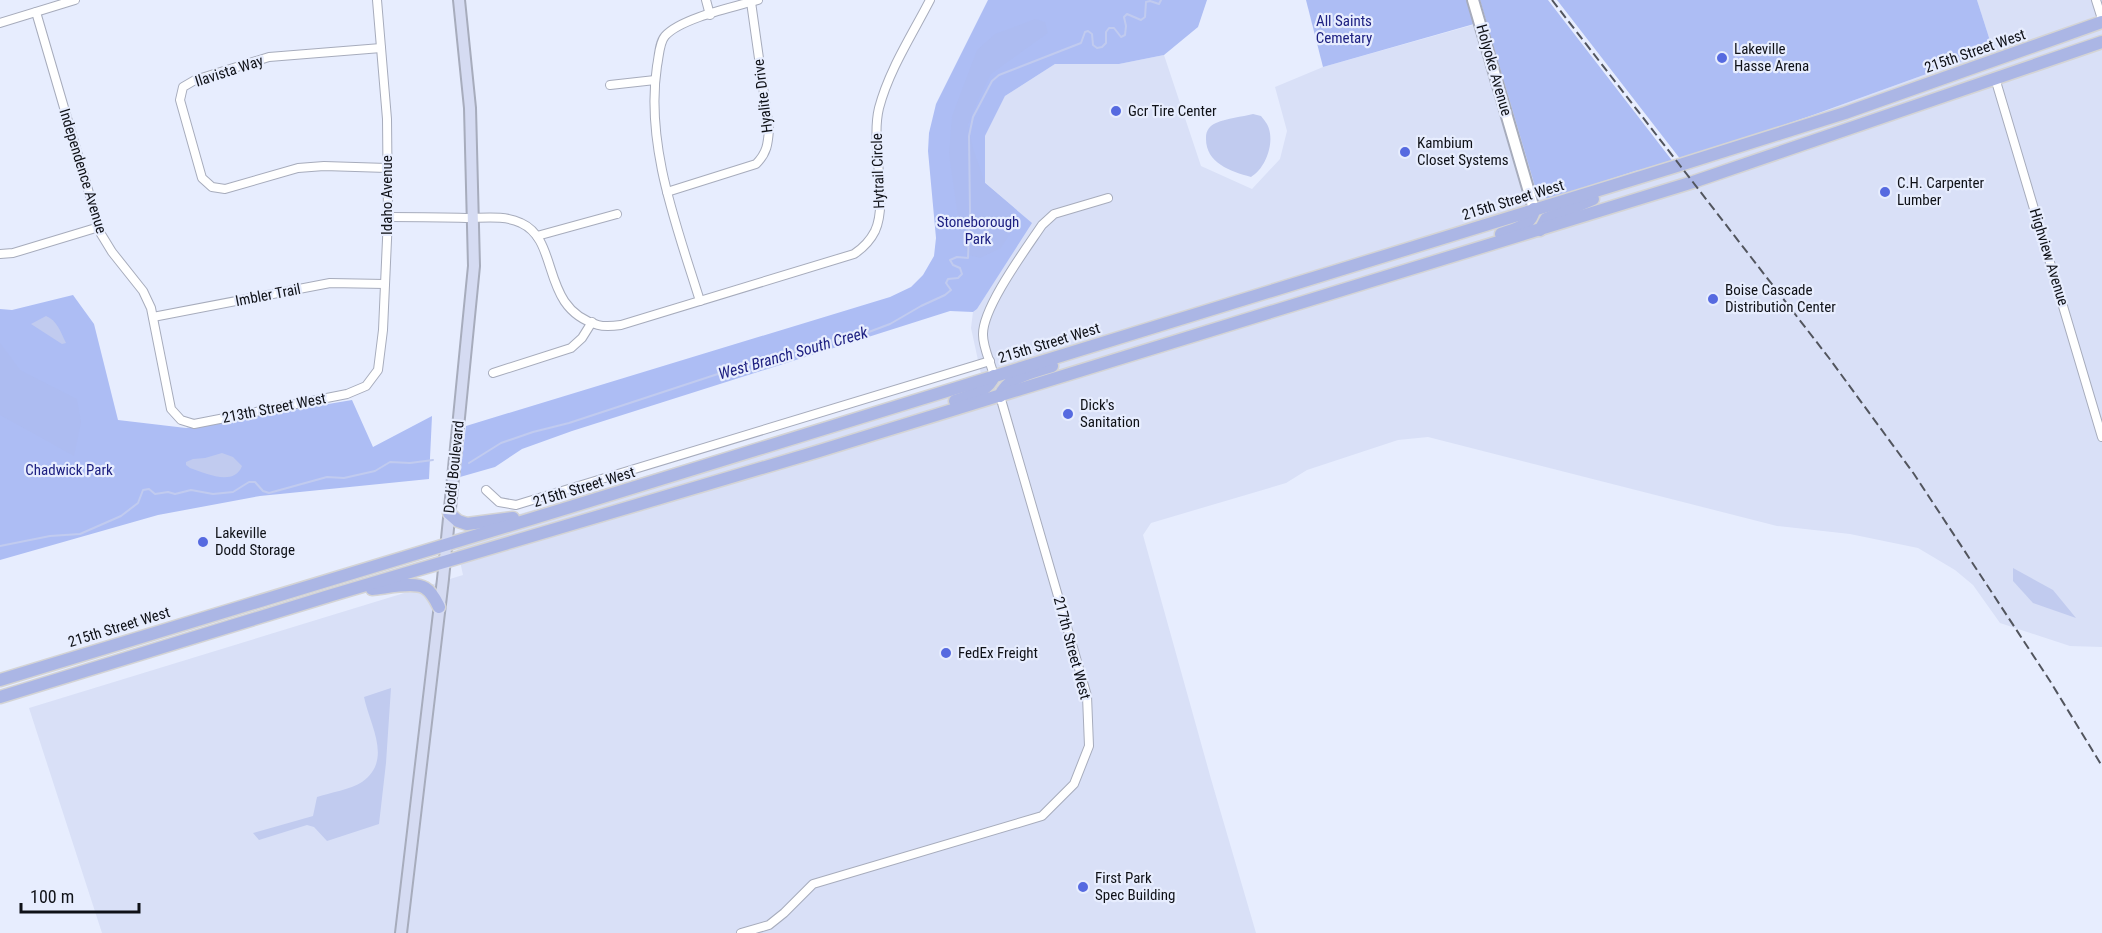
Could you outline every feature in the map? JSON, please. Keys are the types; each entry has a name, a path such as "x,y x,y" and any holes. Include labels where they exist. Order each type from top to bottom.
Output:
{"main road":[{"name":"Dodd Boulevard","path":"401,933 446,544 474,266 469,96 459,0"},
{"name":"215th Street West","path":"0,680 567,508 1845,113 2102,21"},
{"name":"215th Street West","path":"0,697 1000,396 1540,230 1732,170 2102,42"},
{"path":"1540,230 1546,219 1596,198 1628,181"},
{"path":"1431,263 1457,249 1528,222 1533,217 1534,209"},
{"path":"1000,396 1004,386 1015,379 1064,361 1096,344"},
{"path":"896,427 924,412 983,390 994,376"},
{"path":"449,513 458,521 467,524 567,508"},
{"path":"333,595 413,585 425,587 439,607"}],"street":[{"path":"0,23 75,0"},
{"name":"Idaho Avenue","path":"366,386 378,370 383,330 388,217 387,119 377,0"},
{"path":"706,0 710,15"},
{"name":"Hytrail Circle","path":"537,236 562,300 570,309 600,326 621,325 854,254 867,244 876,230 880,210 875,131 879,108 889,81 930,0"},
{"name":"Holyoke Avenue","path":"1473,0 1534,209"},
{"path":"2096,0 2102,21"},
{"path":"700,302 662,176 654,93 655,80 664,37 678,24 754,1"},
{"name":"Hyalite Drive","path":"667,192 756,164 763,157 768,143 769,129 754,1"},
{"name":"Independence Avenue","path":"36,12 99,227 112,252 143,291 153,317 171,409 181,420"},
{"name":"Ilavista Way","path":"381,48 269,57 195,80 183,87 180,100 202,178 212,187 225,189 297,168 324,166 387,168"},
{"name":"Highview Avenue","path":"1995,78 2102,437"},
{"path":"610,85 655,80"},
{"path":"994,376 983,338 983,324 990,308 1042,225 1054,214 1108,198"},
{"path":"388,217 509,219 522,223 537,236 617,214"},
{"path":"0,254 13,253 99,227"},
{"name":"Imbler Trail","path":"153,317 330,283 385,284"},
{"path":"493,373 571,348 582,338 592,322"},
{"name":"215th Street West","path":"486,490 499,502 516,504 990,361"},
{"name":"213th Street West","path":"181,420 194,424 347,394 366,386"},
{"name":"217th Street West","path":"741,933 769,925 813,884 1042,816 1074,784 1089,746 1087,696 1000,396"}],"shaded area":[{"path":"1977,0 2102,0 2102,647 2070,646 2000,623 1973,585 1955,570 1918,548 1850,534 1777,526 1428,437 1398,440 1307,470 1286,483 1151,523 1143,535 1256,933 102,933 29,708 463,575 454,534 981,374 971,328 973,312 1031,223 985,183 985,136 1005,96 1055,64 1119,64 1164,55 1201,166 1252,189 1280,159 1287,131 1275,87 1323,67 1487,21 1536,190 1674,163 1993,50"},
{"path":"1253,114 1261,116 1267,124 1270,142 1264,163 1251,177 1227,169 1214,160 1207,146 1206,137 1209,128 1214,124"},
{"path":"46,316 56,324 66,343 62,344 31,324"},
{"path":"222,453 233,457 242,466 233,476 219,477 186,465 186,462 193,459"},
{"path":"2013,568 2053,590 2076,618 2033,603 2013,581"},
{"path":"391,688 379,824 327,841 314,827 307,825 259,840 253,833 313,816 317,797 347,789 362,782 371,773 376,764 377,742 364,697"}],"green space":[{"name":"Stoneborough Park","path":"988,0 1207,0 1198,27 1164,55 1119,64 1055,64 1005,96 985,136 985,183 1032,223 977,309 973,312 950,311 572,431 522,449 495,467 460,477 466,426 890,297 911,287 923,275 934,256 936,238 928,151 929,133 936,104"},
{"name":"All Saints Cemetary","path":"1306,0 1467,0 1474,24 1323,67"},
{"path":"1480,0 1548,0 1674,163 1635,171 1550,199 1542,197 1536,190"},
{"path":"1557,0 1977,0 1993,50 1681,160"},
{"path":"1035,19 1045,22 1048,33 991,74 968,125 985,183 1014,208 1017,223 1001,248 980,258 969,255 962,245 949,154 952,116 977,50 995,34"},
{"name":"Chadwick Park","path":"73,295 94,324 118,420 186,428 352,400 373,447 432,416 429,479 260,496 158,515 0,560 0,309 12,310"},
{"path":"0,343 20,370 77,399 81,422 74,456 0,415"}],"waterway":[{"name":"West Branch South Creek","path":"469,463 501,443 533,432 569,423 736,368 839,338 866,333 890,324 945,295 951,290 946,283 948,279 958,278 962,274 960,268 953,265 950,260 957,257 968,258 969,136 973,117 992,81 999,75 1081,43 1085,32 1088,31 1092,34 1093,45 1097,48 1102,47 1106,43 1106,32 1109,28 1114,28 1121,37 1125,35 1124,17 1127,14 1141,20 1145,17 1146,2 1159,4 1161,0"},
{"name":"West Branch South Creek","path":"0,546 50,536 80,534 121,516 138,503 143,490 149,489 155,494 168,492 175,494 191,490 213,494 233,492 249,482 255,482 263,491 269,493 327,477 344,478 375,471 390,462 410,463 433,460"}],"railway":[{"path":"1552,0 1829,358 1914,474 2050,681 2102,766"}],"place":[{"name":"Lakeville Hasse Arena","path":"1722,58"},
{"name":"Gcr Tire Center","path":"1116,111"},
{"name":"Kambium Closet Systems","path":"1405,152"},
{"name":"C.H. Carpenter Lumber","path":"1885,192"},
{"name":"Boise Cascade Distribution Center","path":"1713,299"},
{"name":"Dick's Sanitation","path":"1068,414"},
{"name":"Lakeville Dodd Storage","path":"203,542"},
{"name":"FedEx Freight","path":"946,653"},
{"name":"First Park Spec Building","path":"1083,887"}]}
